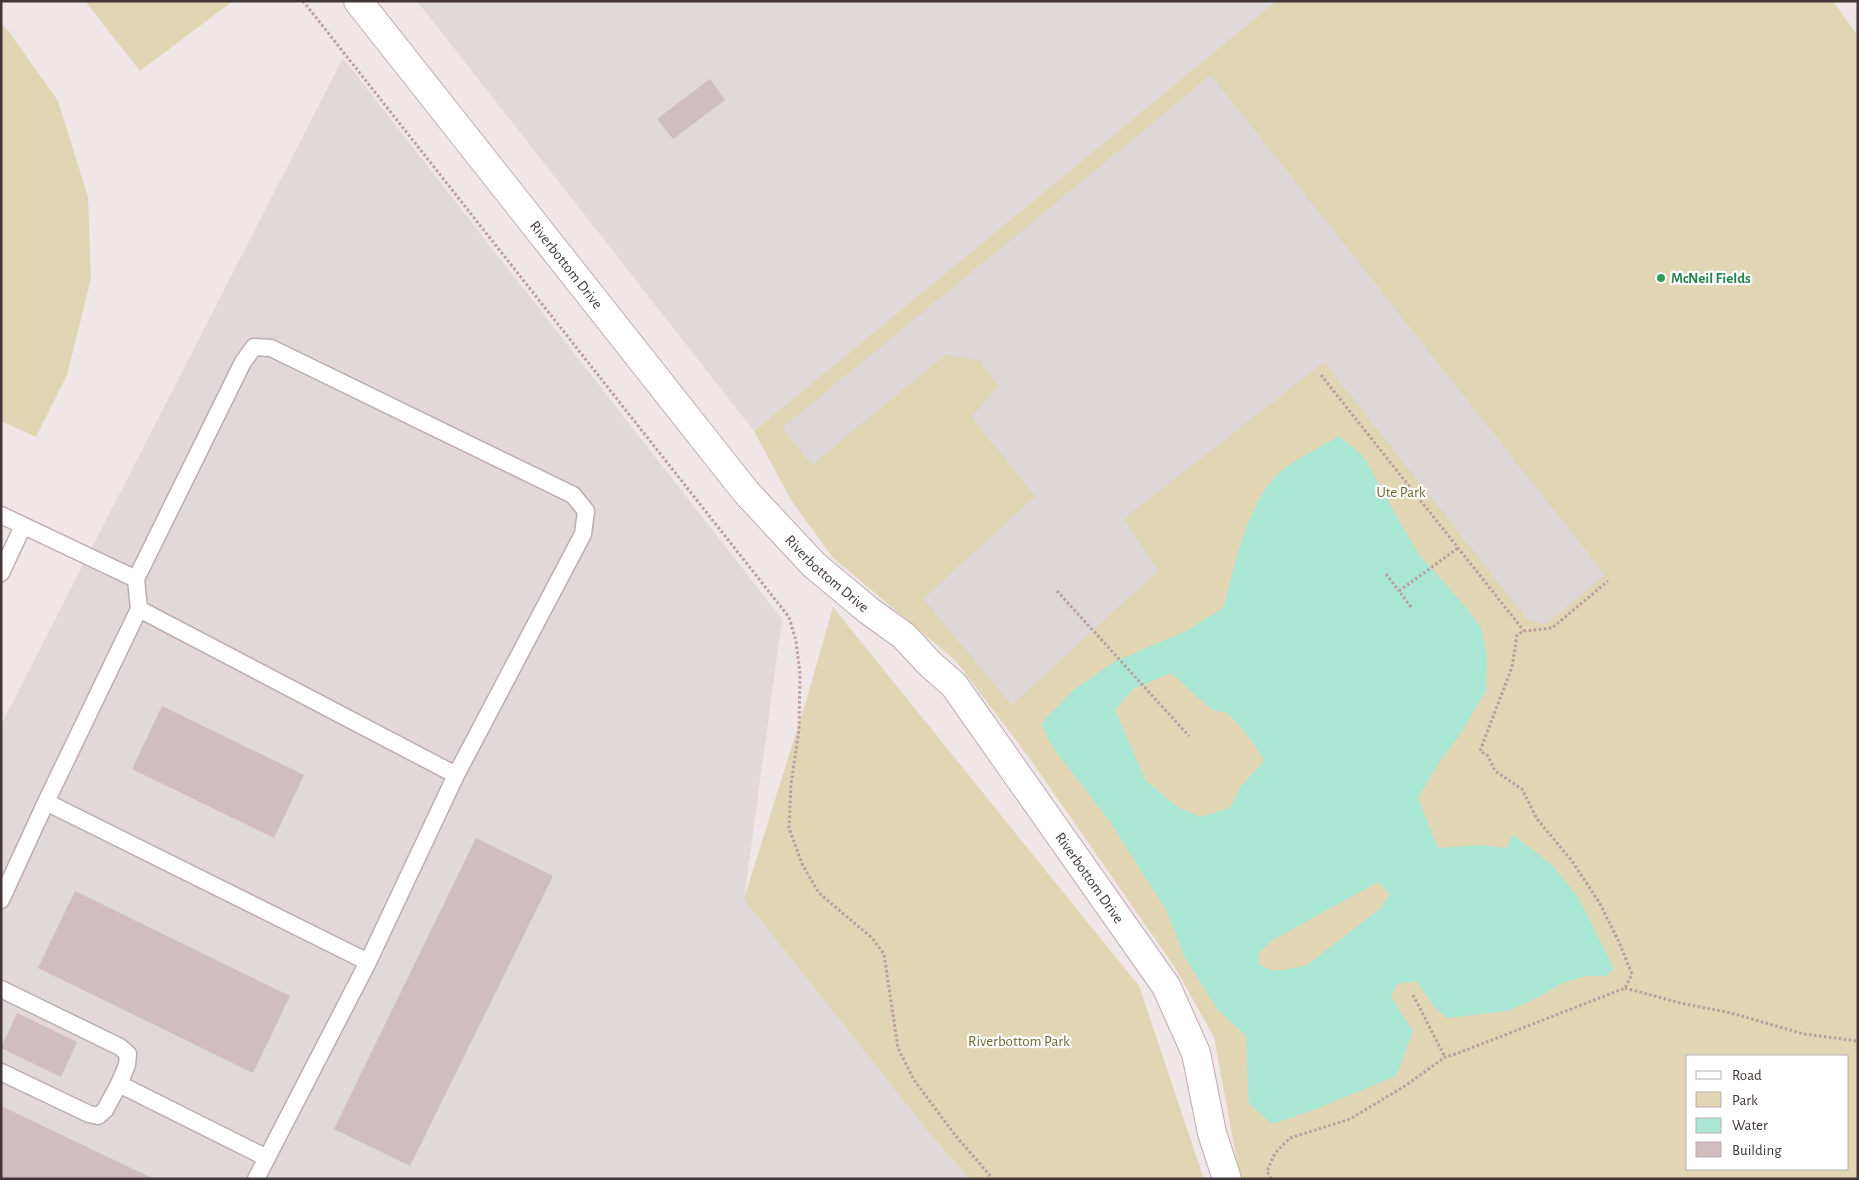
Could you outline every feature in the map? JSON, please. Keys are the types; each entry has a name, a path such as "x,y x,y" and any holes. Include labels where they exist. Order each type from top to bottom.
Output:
{"street":[{"name":"Riverbottom Drive","path":"358,1 746,492 814,565 868,610 904,636 930,664 954,685 1166,986 1196,1053 1212,1132 1227,1179"}],"lane":[{"path":"1,900 46,802 140,609 136,579 243,362 254,347 271,348 573,494 586,511 583,534 456,775 368,962 256,1179"},
{"path":"1,515 136,579"},
{"path":"1,573 23,526"},
{"path":"140,609 456,775"},
{"path":"46,802 368,962"},
{"path":"1,989 120,1047 128,1054 127,1065 119,1084 105,1110 98,1116 89,1114 1,1072"},
{"path":"119,1084 267,1158"}],"path":[{"path":"303,1 789,617 796,641 800,674 799,730 791,784 789,828 802,864 819,893 872,938 884,954 898,1048 914,1080 955,1134 993,1179"},
{"path":"1321,375 1524,631"},
{"path":"1399,591 1458,548"},
{"path":"1386,574 1411,607"},
{"path":"1608,581 1552,628 1524,631 1517,635 1512,667 1480,751 1488,756 1495,771 1522,789 1537,819 1572,861 1599,902 1619,942 1632,974 1625,988"},
{"path":"1057,591 1189,736"},
{"path":"1271,1179 1267,1171 1275,1153 1290,1138 1350,1119 1405,1086 1445,1057 1625,988 1680,1003 1731,1013 1804,1034 1858,1040"},
{"path":"1413,995 1445,1057"}],"shaded area":[{"path":"417,1 1276,1 754,431"},
{"path":"343,58 782,619 744,899 926,1129 969,1179 1,1179 1,725"},
{"path":"1211,75 1605,575 1546,624 1528,620 1324,362 1124,519 1158,571 1012,705 923,599 1035,496 971,417 998,386 980,361 945,355 812,465 782,428"}],"green space":[{"path":"85,1 233,1 140,71"},
{"name":"Ute Park","path":"1276,1 1833,1 1858,36 1858,1179 1243,1179 1239,1172 1214,1037 1174,966 1028,756 956,661 833,558 791,500 754,431"},
{"path":"1,24 7,29 58,101 88,197 91,278 67,375 36,437 1,421"},
{"name":"Riverbottom Park","path":"833,607 1139,986 1204,1179 969,1179 926,1129 744,899 809,691"}],"water":[{"path":"1339,436 1363,456 1417,552 1481,627 1487,657 1486,691 1418,798 1438,848 1481,845 1507,848 1512,834 1552,865 1578,897 1614,969 1606,976 1586,976 1562,983 1539,997 1508,1011 1447,1018 1437,1010 1416,981 1397,984 1391,997 1413,1031 1396,1076 1311,1111 1272,1124 1249,1104 1246,1036 1218,1010 1185,958 1166,910 1111,823 1054,749 1041,724 1072,691 1114,662 1186,631 1224,607 1242,541 1254,508 1262,494 1277,474 1303,456","holes":["1171,673 1212,710 1227,713 1257,748 1264,761 1242,785 1230,808 1200,817 1176,806 1146,781 1115,710 1133,689","1376,883 1381,884 1389,894 1382,907 1307,965 1285,970 1270,970 1259,964 1258,954 1271,941"]}],"building":[{"path":"710,79 725,100 673,139 657,119"},
{"path":"162,706 304,775 274,838 132,769"},
{"path":"476,838 553,876 410,1166 334,1129"},
{"path":"75,891 290,996 253,1073 38,968"},
{"path":"17,1013 77,1042 61,1077 1,1048"},
{"path":"1,1106 154,1179 1,1179"}],"place":[{"name":"McNeil Fields","path":"1661,278"}]}
